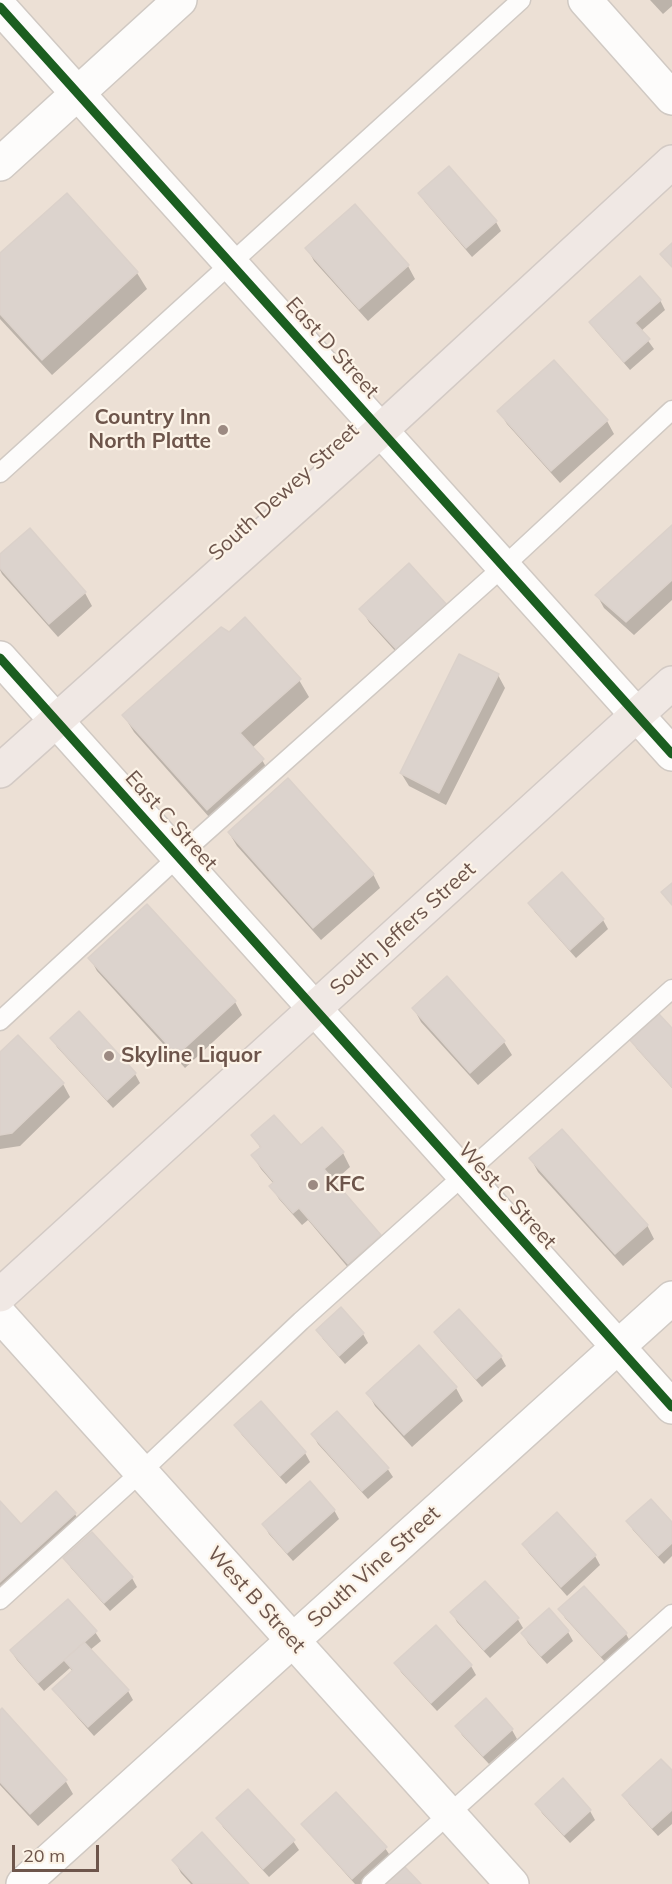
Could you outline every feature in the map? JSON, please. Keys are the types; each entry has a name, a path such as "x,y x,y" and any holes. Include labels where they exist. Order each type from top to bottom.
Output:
{"highway":[{"name":"South Dewey Street","path":"0,771 381,430 672,162"},
{"name":"South Jeffers Street","path":"0,1296 672,683"}],"street":[{"path":"0,164 180,0"},
{"path":"585,0 672,98"},
{"name":"East D Street","path":"0,7 672,754"},
{"name":"East C Street","path":"0,658 316,1008"},
{"name":"West C Street","path":"316,1008 672,1407"},
{"name":"South Vine Street","path":"23,1884 672,1298"},
{"name":"West B Street","path":"0,1316 512,1884"}],"lane":[{"path":"0,473 521,0"},
{"path":"0,1021 178,855 503,567 672,410"},
{"path":"0,1600 141,1472 301,1321 672,989"},
{"path":"371,1884 672,1614"}],"shaded area":[{"path":"0,0 672,0 672,1884 0,1884"}],"building":[{"path":"449,166 497,221 466,248 418,193"},
{"path":"67,193 138,272 42,360 0,314 0,253"},
{"path":"355,204 409,265 359,309 305,248"},
{"path":"672,243 672,267 660,254"},
{"path":"640,276 661,300 635,323 650,339 624,362 589,322"},
{"path":"554,360 608,420 551,471 497,411"},
{"path":"672,525 672,580 626,622 595,595"},
{"path":"30,528 86,592 49,624 0,568 0,554"},
{"path":"409,563 448,606 398,651 359,609"},
{"path":"245,617 301,679 240,733 264,759 207,810 122,715 221,627 229,632"},
{"path":"459,654 499,674 439,793 400,773"},
{"path":"288,778 374,874 313,928 228,832"},
{"path":"562,872 604,919 570,950 528,903"},
{"path":"672,883 672,905 661,892"},
{"path":"147,904 236,1001 177,1055 88,958"},
{"path":"447,976 505,1041 470,1073 412,1008"},
{"path":"79,1011 136,1073 107,1100 50,1038"},
{"path":"659,1014 672,1028 672,1087 629,1039"},
{"path":"18,1035 64,1083 12,1133 0,1135 0,1052"},
{"path":"274,1115 301,1145 322,1127 344,1152 324,1169 381,1235 348,1264 299,1208 293,1213 269,1186 274,1182 251,1155 261,1147 251,1135"},
{"path":"562,1129 648,1225 615,1254 529,1158"},
{"path":"341,1307 364,1333 339,1356 316,1330"},
{"path":"459,1309 502,1356 476,1379 434,1332"},
{"path":"419,1345 457,1387 404,1435 366,1393"},
{"path":"261,1401 306,1452 280,1476 234,1425"},
{"path":"337,1411 389,1468 362,1491 311,1434"},
{"path":"310,1481 335,1510 287,1553 262,1524"},
{"path":"56,1491 76,1513 0,1582 0,1501 21,1524"},
{"path":"651,1499 672,1522 672,1543 658,1556 626,1521"},
{"path":"557,1512 596,1555 561,1587 522,1544"},
{"path":"92,1532 133,1577 104,1603 63,1558"},
{"path":"485,1581 519,1618 484,1650 450,1612"},
{"path":"584,1586 627,1633 601,1656 558,1609"},
{"path":"68,1599 97,1631 38,1683 10,1650"},
{"path":"549,1608 569,1631 541,1656 521,1633"},
{"path":"436,1625 472,1665 431,1703 394,1663"},
{"path":"84,1642 129,1690 88,1727 52,1689 73,1670 64,1660"},
{"path":"486,1698 513,1729 483,1756 455,1726"},
{"path":"2,1708 67,1780 30,1814 0,1782 0,1710"},
{"path":"661,1759 672,1770 672,1810 652,1828 622,1795"},
{"path":"563,1778 591,1810 564,1835 535,1804"},
{"path":"248,1789 295,1840 263,1869 216,1818"},
{"path":"336,1792 387,1847 352,1879 301,1824"},
{"path":"202,1832 249,1884 194,1884 172,1860"},
{"path":"404,1866 421,1884 385,1884"}],"cycle path":[{"path":"0,7 672,754"},
{"path":"0,658 672,1407"}],"place":[{"name":"Country Inn North Platte","path":"223,430"},
{"name":"Skyline Liquor","path":"109,1056"},
{"name":"KFC","path":"313,1185"}]}
